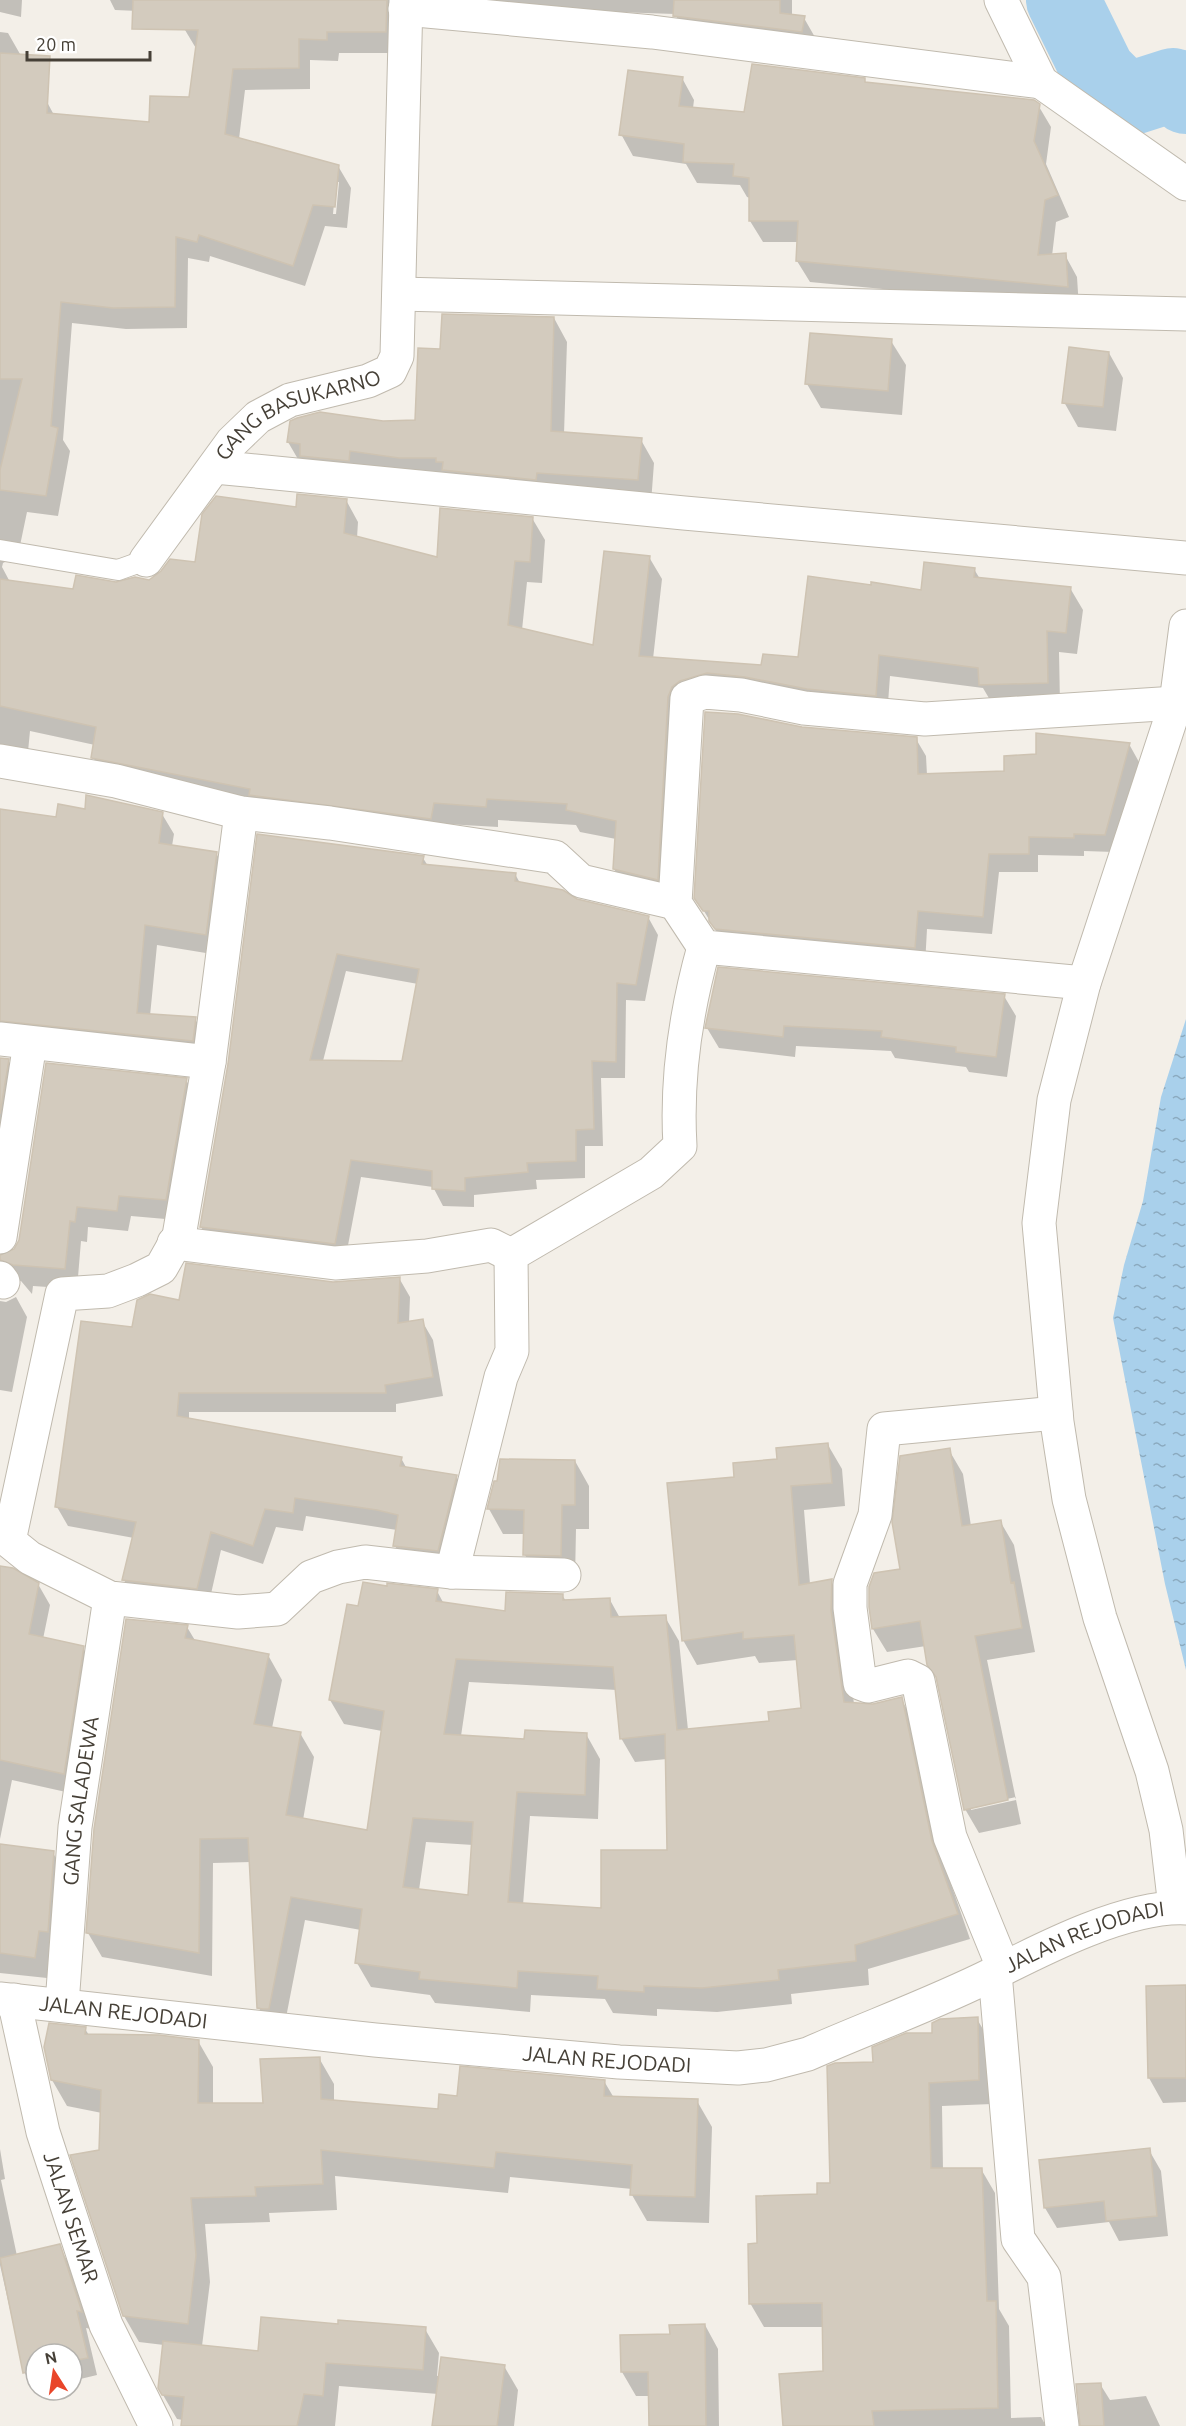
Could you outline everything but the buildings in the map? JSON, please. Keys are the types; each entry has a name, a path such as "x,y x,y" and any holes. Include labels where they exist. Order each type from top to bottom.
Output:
{"street":[{"path":"1001,0 1041,82"},
{"path":"405,5 652,32 1041,82 1186,184"},
{"name":"GANG BASUKARNO","path":"146,560 232,442 258,417 290,400 368,381 390,371 397,356 405,5"},
{"path":"399,294 1186,314"},
{"path":"215,466 673,512 1186,558"},
{"path":"1180,1908 1166,1830 1152,1771 1118,1677 1069,1499 1056,1413 1039,1223 1054,1100 1084,983 1176,704 1186,626"},
{"path":"511,1255 651,1173 680,1146 677,1105 693,987 704,947 675,903 687,698 705,692 741,695 804,708 926,719 1176,704"},
{"path":"0,761 116,782 241,813 330,823 555,857 581,881 675,903"},
{"path":"241,813 209,1062 179,1236 161,1268 137,1280 108,1291 62,1293 9,1540 30,1558 110,1598 197,1609 277,1610 311,1577 338,1567 365,1562 453,1572 564,1575"},
{"path":"704,947 1084,983"},
{"path":"0,1237 15,1041 209,1062"},
{"path":"174,1243 335,1263 427,1256 491,1245 511,1255"},
{"path":"453,1572 501,1377 512,1351 511,1255"},
{"path":"1056,1413 884,1429 875,1515 850,1584 850,1608 860,1683 868,1686 908,1676 918,1681 950,1837 999,1970 1018,2239 1044,2277 1062,2426"},
{"name":"GANG SALADEWA","path":"62,2004 75,1827 110,1598"},
{"name":"JALAN REJODADI","path":"7,2000 62,2004 375,2040 619,2062 738,2068 766,2065 808,2054 1125,1917 1180,1908"},
{"name":"JALAN SEMAR","path":"7,2000 43,2132 106,2325 156,2426"}],"lane":[{"name":"GANG BASUKARNO","path":"0,550 118,570 146,560"}],"water":[{"path":"1186,1019 1186,1670 1165,1584 1113,1318 1124,1265 1143,1201 1161,1097"}],"waterway":[{"path":"1063,0 1099,73 1126,100 1173,85 1186,97"}]}
